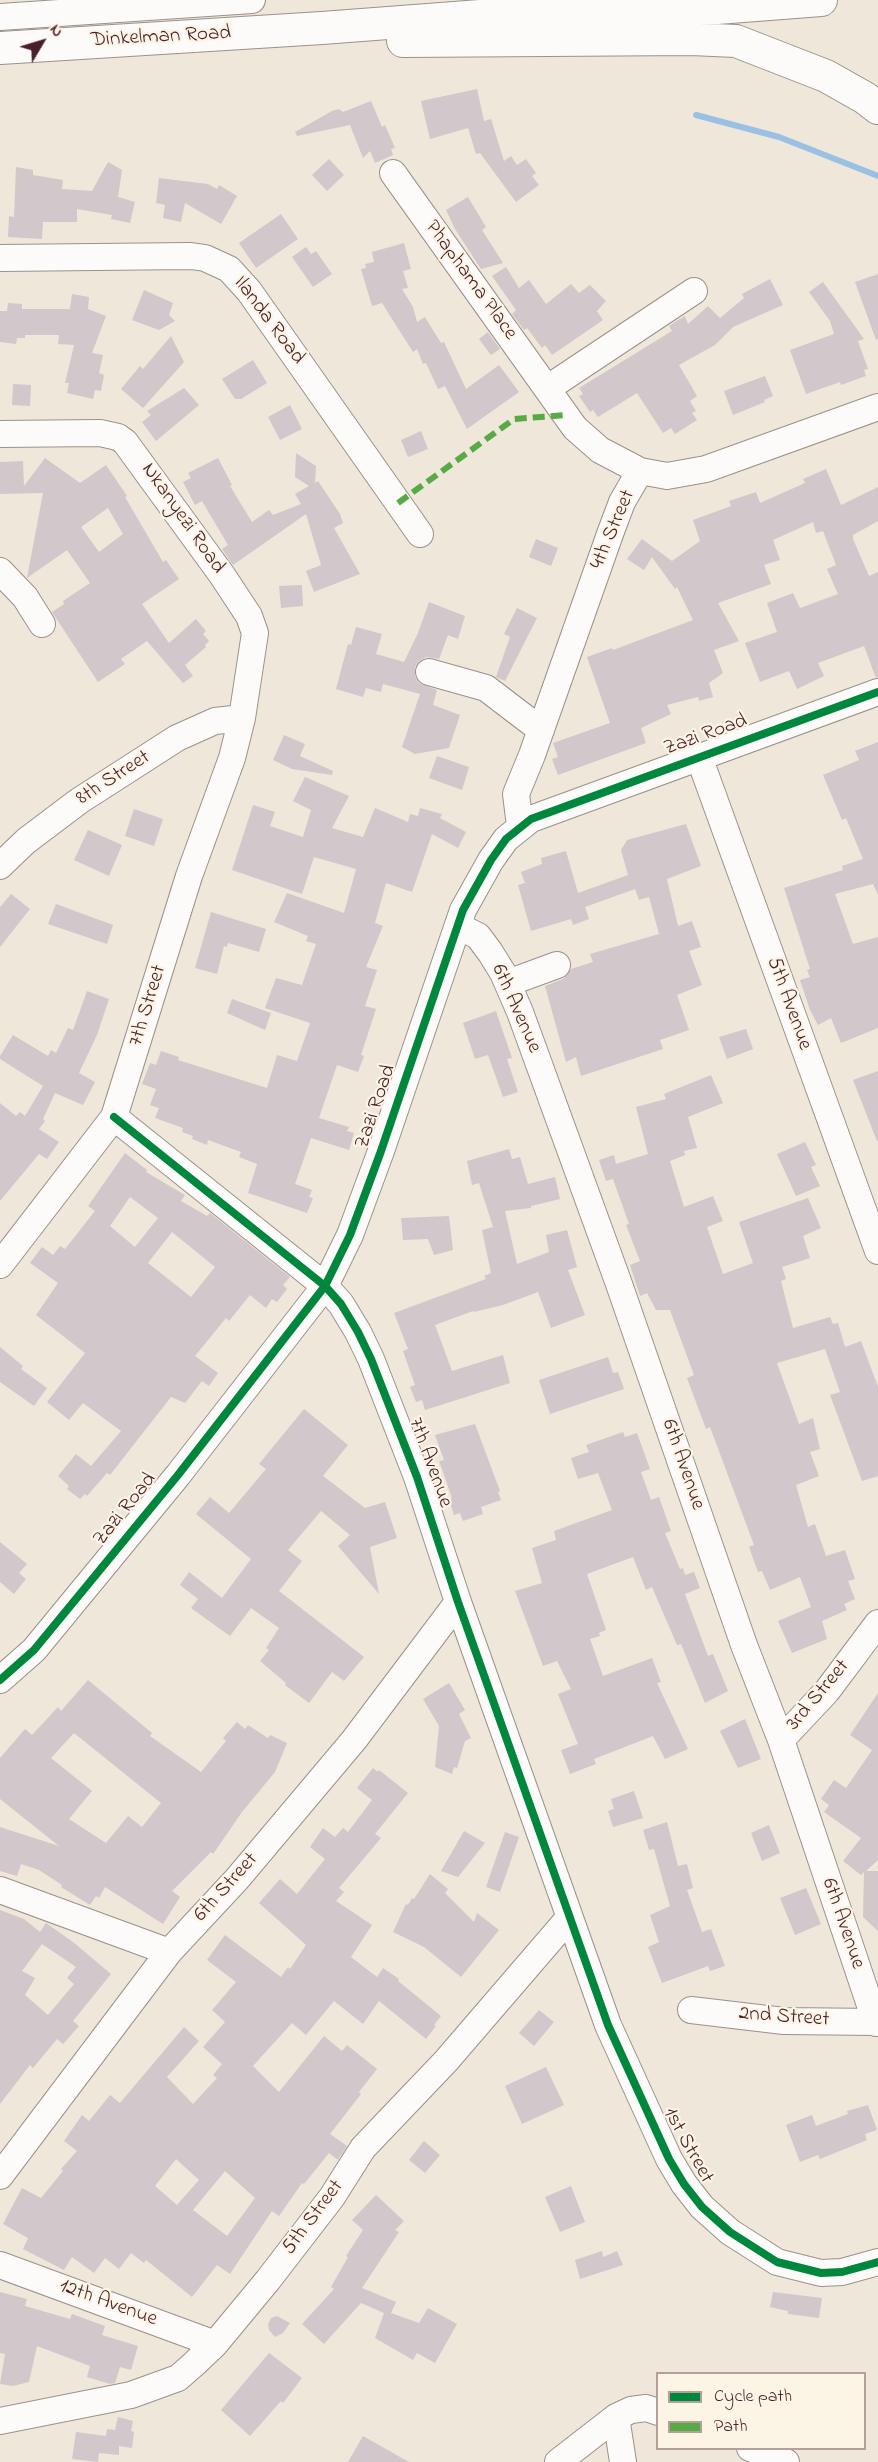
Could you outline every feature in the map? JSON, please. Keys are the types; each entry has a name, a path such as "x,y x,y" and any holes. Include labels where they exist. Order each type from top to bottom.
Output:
{"main road":[{"name":"Dinkelman Road","path":"0,48 322,28 559,10 717,8 821,0"},
{"path":"167,38 736,41 826,76 878,108"}],"street":[{"path":"0,17 252,0"},
{"name":"Phaphama Place","path":"393,173 587,441 640,471"},
{"name":"Ilanda Road","path":"0,258 191,256 205,258 229,269 249,291 420,534"},
{"path":"548,388 694,291"},
{"name":"4th Street","path":"520,826 516,794 622,502 640,471 667,476 706,469 878,407"},
{"name":"Nkanyezi Road","path":"0,434 100,433 118,437 133,450 222,575 253,625 255,643 242,718"},
{"path":"0,571 25,597 42,624"},
{"path":"429,672 486,688 541,730"},
{"name":"Zazi Road","path":"0,1680 42,1641 178,1475 326,1286 354,1224 468,900 506,839 531,819 878,692"},
{"name":"8th Street","path":"0,866 26,841 79,801 177,738 214,721 242,718"},
{"name":"7th Street","path":"0,1265 114,1117 189,876 232,758 242,718"},
{"name":"5th Avenue","path":"699,757 878,1251"},
{"name":"6th Avenue","path":"458,926 478,936 508,983 565,1134 744,1645 781,1740 877,2022"},
{"path":"508,983 557,965"},
{"name":"7th Avenue","path":"114,1117 326,1286 341,1304 371,1359 417,1477 458,1602 569,1918"},
{"name":"6th Street","path":"0,2176 169,1952 237,1879 354,1740 458,1602"},
{"name":"3rd Street","path":"781,1740 827,1691 878,1623"},
{"path":"0,1890 169,1952"},
{"name":"1st Street","path":"569,1918 608,2025 664,2149 684,2184 702,2207 754,2248 777,2262 821,2273 842,2272 878,2262"},
{"name":"5th Street","path":"0,2421 131,2395 178,2378 216,2344 332,2197 363,2148 446,2061 569,1918"},
{"name":"2nd Street","path":"691,2010 784,2021 877,2022"},
{"name":"12th Avenue","path":"0,2265 216,2344"},
{"path":"558,2462 616,2417 631,2410 646,2408 656,2412"},
{"path":"616,2417 623,2462"},
{"path":"755,2450 786,2462"}],"building":[{"path":"477,89 484,121 491,119 504,161 511,156 517,165 526,159 536,173 532,176 539,185 516,202 480,153 476,154 468,128 430,139 421,101"},
{"path":"371,101 382,127 385,125 395,148 391,149 393,155 375,163 370,151 363,158 350,125 297,136 295,132 332,111 339,109 343,112"},
{"path":"329,159 344,175 327,191 312,175"},
{"path":"108,162 122,170 118,197 135,202 130,223 111,219 112,215 77,209 77,222 43,222 42,239 8,237 9,216 14,217 16,167 33,170 33,175 63,180 62,189 92,191"},
{"path":"159,178 208,184 217,189 219,185 237,196 221,224 185,203 181,222 163,218 165,205 156,203"},
{"path":"468,197 486,227 482,230 503,263 481,269 455,229 446,210"},
{"path":"281,214 298,239 256,268 239,243"},
{"path":"404,243 411,269 403,271 408,288 402,289 413,307 417,322 425,317 441,343 444,342 466,389 499,365 519,392 467,429 445,386 438,389 417,349 413,352 382,303 372,306 361,269 366,268 365,264 374,262 372,252"},
{"path":"306,247 311,254 316,251 332,274 313,287 292,257"},
{"path":"506,267 519,288 529,280 546,304 571,284 579,293 590,285 606,301 597,311 603,320 552,355 545,345 542,348 527,328 524,330 512,314 516,310 492,276"},
{"path":"878,274 878,339 876,340 855,282"},
{"path":"770,279 783,305 733,327 715,345 679,365 697,396 690,401 696,411 692,413 697,420 675,434 671,428 663,433 637,393 598,417 593,410 590,412 579,396 583,394 579,388 672,331 669,326 678,320 685,316 688,324 708,306 720,318 744,298 742,294"},
{"path":"823,282 864,339 858,341 868,369 864,370 866,376 806,394 790,350 834,334 830,321 809,292"},
{"path":"144,290 173,303 169,315 175,321 159,330 132,320"},
{"path":"72,294 89,297 88,309 106,316 92,353 103,355 99,373 104,375 101,391 95,390 93,399 67,393 69,383 65,383 74,345 58,344 59,335 25,335 25,338 17,338 16,344 0,342 0,311 7,311 8,303 22,304 22,309 70,309"},
{"path":"488,332 500,349 491,355 479,339"},
{"path":"171,336 184,362 143,408 121,389 140,366 143,369"},
{"path":"253,360 267,383 241,399 235,399 222,379"},
{"path":"765,376 773,396 764,400 765,402 733,415 724,391"},
{"path":"13,384 31,385 30,406 12,405"},
{"path":"184,388 199,405 156,441 142,422 151,415 147,411"},
{"path":"290,405 302,429 280,440 268,417"},
{"path":"421,431 428,449 408,457 401,440"},
{"path":"296,453 316,466 315,483 318,481 340,514 343,523 334,528 360,574 314,592 306,571 321,565 306,514 233,565 222,549 228,545 202,501 195,505 183,482 191,478 188,473 218,458 232,485 230,486 252,522 269,510 273,515 301,504 295,494 309,486 295,477"},
{"path":"45,458 80,483 106,465 127,496 125,497 163,562 166,560 179,579 142,604 169,643 196,619 206,631 203,634 209,641 206,647 185,665 193,676 183,683 147,641 121,659 125,664 98,682 52,612 64,604 63,601 90,583 67,550 27,578 43,493 0,494 0,462 23,461 24,486","holes":["108,508 123,534 99,552 81,527"]},
{"path":"826,469 841,505 878,487 878,521 853,535 853,539 869,576 878,572 878,677 876,678 864,646 818,663 824,676 797,689 789,671 760,682 745,643 777,632 767,603 793,593 800,608 838,594 827,569 836,565 823,531 816,533 813,522 773,540 780,560 764,565 771,584 718,603 739,641 714,650 723,673 709,683 713,697 699,701 698,697 667,705 671,714 641,728 646,743 558,775 552,759 558,757 553,743 610,723 587,657 612,648 613,650 693,620 677,587 675,589 652,557 644,570 627,559 642,539 672,561 700,541 693,520 731,506 729,501 756,492 760,503 805,483 803,479"},
{"path":"536,539 558,548 551,566 529,557"},
{"path":"302,585 303,606 281,608 279,586"},
{"path":"429,602 465,616 458,639 448,635 439,659 426,657 419,661 415,667 415,676 419,683 437,690 433,705 460,715 449,748 415,754 402,747 420,694 383,684 381,692 366,688 363,697 336,689 348,644 351,645 356,627 382,634 376,654 404,662"},
{"path":"517,608 537,618 505,681 496,677 510,637 504,634"},
{"path":"284,735 305,744 300,756 333,771 332,775 292,769 273,760"},
{"path":"878,742 878,895 873,884 835,894 853,944 878,937 878,1028 841,1043 831,1018 818,1025 810,1010 800,980 810,977 807,970 810,969 784,888 843,870 842,866 863,859 846,818 842,820 823,775 859,760 855,751"},
{"path":"437,756 469,767 462,790 429,778"},
{"path":"305,777 349,796 332,828 363,837 375,808 408,822 410,814 418,816 420,808 442,814 440,818 466,832 458,848 432,834 412,892 386,883 375,923 383,926 366,967 377,970 365,1006 376,1009 361,1055 364,1056 358,1072 337,1065 319,1118 349,1127 347,1131 354,1133 349,1150 311,1138 295,1184 312,1190 309,1197 313,1198 307,1213 248,1193 257,1164 239,1157 241,1152 208,1140 207,1145 182,1132 183,1128 155,1118 159,1108 150,1105 156,1089 142,1084 150,1063 156,1065 161,1051 179,1057 178,1060 267,1088 277,1055 297,1061 310,1023 265,1008 276,978 302,985 316,944 306,941 308,936 274,922 287,893 344,913 356,869 314,857 302,894 232,870 253,805 275,812 270,826 303,837 311,810 293,801"},
{"path":"134,809 163,819 154,846 125,836"},
{"path":"686,824 701,866 667,879 678,926 692,921 701,947 689,951 702,985 677,995 689,1030 660,1040 663,1049 581,1076 576,1057 566,1062 545,986 563,979 571,969 593,962 590,954 659,934 649,897 639,900 635,889 585,907 589,919 573,925 571,919 531,931 518,885 525,883 521,872 542,864 541,858 566,851 578,893 628,875 621,850 627,840"},
{"path":"88,830 122,845 109,876 74,860"},
{"path":"11,894 30,909 0,947 0,907"},
{"path":"56,904 113,925 107,944 48,924"},
{"path":"211,912 266,929 259,952 228,943 227,947 224,946 217,974 195,968"},
{"path":"87,991 109,999 97,1035 79,1073 95,1082 83,1105 55,1093 43,1119 45,1121 39,1129 59,1142 47,1159 39,1154 0,1201 0,1103 16,1116 20,1112 25,1116 43,1086 0,1059 0,1056 13,1035 48,1056 51,1050 56,1053 68,1028 73,1030"},
{"path":"232,999 271,1013 265,1030 227,1013"},
{"path":"496,1011 512,1058 507,1059 518,1092 503,1097 488,1055 475,1059 463,1023"},
{"path":"746,1029 753,1049 727,1059 719,1037"},
{"path":"878,1071 878,1141 877,1141 853,1080"},
{"path":"711,1075 723,1103 688,1117 697,1148 684,1151 685,1155 670,1161 684,1207 713,1196 723,1221 707,1227 723,1274 753,1263 739,1222 808,1198 821,1228 803,1236 810,1258 782,1267 786,1279 781,1281 793,1328 830,1317 833,1324 838,1323 845,1347 861,1341 878,1387 878,1476 862,1481 830,1395 840,1392 825,1349 777,1363 799,1424 813,1418 820,1449 810,1452 819,1476 796,1485 808,1527 815,1524 826,1556 845,1550 855,1579 848,1581 855,1599 844,1604 847,1610 822,1621 827,1639 792,1653 778,1621 811,1607 800,1577 770,1590 762,1571 758,1572 749,1547 754,1545 710,1427 706,1429 687,1378 694,1375 670,1310 656,1310 647,1293 640,1296 630,1265 640,1261 626,1225 629,1224 613,1179 606,1181 599,1160 614,1155 616,1164 648,1154 636,1107 666,1099 664,1094"},
{"path":"805,1142 816,1165 811,1167 820,1186 796,1196 777,1154"},
{"path":"509,1149 512,1159 520,1157 528,1184 555,1177 560,1199 531,1206 531,1208 505,1211 517,1264 549,1252 546,1235 567,1230 577,1267 568,1270 585,1315 551,1328 538,1292 435,1325 452,1371 503,1355 510,1383 425,1410 422,1400 416,1402 410,1387 415,1385 403,1351 408,1349 394,1313 486,1279 484,1276 491,1273 482,1230 493,1227 479,1183 472,1185 467,1161"},
{"path":"125,1153 147,1170 146,1172 185,1195 181,1201 207,1216 210,1213 290,1277 283,1285 287,1289 277,1302 272,1299 266,1308 250,1295 229,1321 226,1318 195,1356 218,1373 209,1386 202,1381 185,1403 171,1397 110,1475 107,1473 87,1496 85,1494 80,1499 67,1489 69,1486 58,1476 76,1454 91,1466 121,1431 83,1403 69,1420 47,1402 85,1353 36,1315 58,1283 30,1263 42,1247 53,1255 60,1246 65,1249 95,1211 88,1206","holes":["130,1197 158,1218 135,1247 110,1226","172,1232 215,1267 191,1297 148,1263"]},
{"path":"449,1216 453,1250 434,1255 428,1239 403,1240 401,1218"},
{"path":"0,1347 23,1366 21,1369 47,1388 34,1406 0,1382"},
{"path":"608,1357 613,1373 618,1372 624,1389 550,1414 539,1380"},
{"path":"304,1409 348,1445 323,1476 365,1508 385,1502 397,1538 370,1547 379,1594 338,1546 350,1535 321,1511 288,1550 302,1561 279,1591 364,1657 344,1681 332,1672 309,1703 285,1685 286,1683 260,1661 269,1650 266,1648 279,1628 251,1608 230,1636 191,1608 198,1599 180,1585 189,1572 222,1598 251,1559 196,1514 210,1497 229,1513 266,1469 259,1464"},
{"path":"475,1424 500,1491 498,1492 501,1500 481,1507 483,1514 463,1521 460,1513 454,1515 449,1499 452,1498 439,1461 444,1460 435,1435"},
{"path":"623,1432 625,1437 637,1433 650,1469 641,1472 651,1500 659,1497 671,1531 665,1533 680,1569 683,1568 685,1575 694,1572 700,1588 685,1594 708,1656 713,1654 728,1691 705,1703 681,1644 677,1645 652,1587 646,1590 633,1557 587,1574 606,1630 599,1633 600,1636 590,1639 603,1676 652,1658 661,1682 657,1683 688,1749 665,1759 653,1736 594,1759 596,1764 570,1774 561,1750 578,1744 558,1694 571,1689 557,1661 543,1666 515,1591 542,1583 532,1548 556,1540 554,1531 612,1510 598,1473 578,1479 571,1458 589,1452 586,1445"},
{"path":"0,1542 27,1564 19,1573 26,1579 14,1594 0,1582"},
{"path":"88,1680 152,1733 150,1736 201,1772 226,1741 223,1738 237,1722 245,1729 248,1725 268,1738 270,1735 287,1743 275,1772 242,1812 213,1854 211,1852 172,1891 180,1897 163,1924 105,1887 99,1898 96,1896 90,1905 39,1870 21,1864 17,1876 0,1871 0,1827 59,1846 0,1799 0,1758 25,1729 32,1735 58,1707 61,1711","holes":["74,1733 161,1803 142,1827 128,1816 106,1843 69,1819 92,1791 51,1758"]},
{"path":"449,1683 465,1710 459,1714 471,1738 465,1741 457,1768 454,1767 452,1774 435,1767 439,1726 423,1699"},
{"path":"878,1693 878,1860 866,1871 878,1871 878,1931 863,1917 864,1872 861,1875 843,1861 861,1838 824,1812 829,1805 821,1799 834,1780 846,1788 872,1750 850,1735"},
{"path":"745,1719 761,1759 738,1768 720,1731"},
{"path":"373,1768 378,1772 379,1770 408,1793 375,1834 381,1838 339,1888 344,1892 336,1901 372,1925 351,1957 377,1977 383,1968 399,1979 398,1981 441,2016 434,2025 436,2026 426,2039 379,2001 363,2024 334,2001 306,2035 292,2023 253,2066 279,2092 324,2036 342,2051 347,2045 377,2069 330,2134 347,2146 338,2160 329,2153 304,2184 302,2183 279,2216 272,2211 230,2274 217,2265 192,2297 146,2260 144,2263 131,2253 119,2269 105,2258 94,2273 72,2257 64,2270 23,2249 28,2238 3,2224 22,2188 41,2198 63,2171 61,2169 77,2151 64,2141 82,2115 89,2121 110,2095 120,2103 184,2027 199,2041 167,2077 193,2104 217,2078 213,2075 222,2064 203,2047 225,2022 212,2010 236,1982 207,1960 225,1935 281,1977 288,1967 290,1969 306,1945 259,1903 280,1879 297,1894 325,1859 310,1847 323,1828 335,1837 343,1828 348,1832 372,1800 357,1788","holes":["176,2159 199,2180 177,2205 155,2186","225,2171 255,2198 227,2236 193,2210"]},
{"path":"634,1791 643,1818 613,1827 608,1811 614,1809 611,1799"},
{"path":"667,1822 678,1866 687,1864 693,1888 687,1890 702,1932 711,1929 725,1966 710,1971 708,1966 662,1983 648,1947 659,1942 650,1915 670,1906 654,1849 649,1850 643,1830"},
{"path":"769,1825 780,1853 762,1861 751,1833"},
{"path":"464,1831 485,1843 458,1877 441,1871"},
{"path":"505,1832 519,1837 500,1892 486,1887"},
{"path":"430,1874 448,1889 445,1893 474,1922 477,1913 499,1930 461,1977 424,1947 393,1932 406,1904 408,1905 412,1898 414,1899"},
{"path":"806,1888 821,1924 795,1935 780,1898"},
{"path":"0,1910 24,1919 40,1932 46,1923 111,1974 73,2021 79,2026 63,2044 57,2039 33,2068 30,2065 0,2104","holes":["42,1944 76,1967 67,1978 74,1984 48,2015 25,1995 35,1978 22,1971"]},
{"path":"539,2010 554,2022 534,2046 519,2033"},
{"path":"546,2067 564,2105 522,2124 505,2086"},
{"path":"868,2105 877,2130 865,2134 867,2140 820,2159 818,2155 800,2162 786,2125 812,2115 816,2126 848,2114 847,2111"},
{"path":"424,2141 440,2155 425,2173 409,2160"},
{"path":"571,2186 585,2222 560,2232 545,2197"},
{"path":"376,2195 404,2221 395,2230 399,2232 362,2288 396,2302 391,2313 419,2323 428,2308 457,2324 435,2363 417,2353 413,2360 375,2338 384,2313 361,2303 324,2344 302,2324 334,2289 331,2287 348,2257 346,2256 363,2230 352,2220"},
{"path":"602,2251 603,2257 617,2251 623,2265 580,2279 575,2260"},
{"path":"0,2292 27,2299 25,2306 70,2319 72,2314 105,2326 102,2335 138,2346 131,2370 120,2367 115,2383 110,2384 87,2377 90,2366 37,2346 29,2382 13,2386 0,2384 5,2354 0,2353"},
{"path":"773,2292 822,2298 819,2318 788,2314 788,2311 770,2307"},
{"path":"277,2316 290,2323 283,2333 275,2337 269,2330 268,2324 271,2318"},
{"path":"269,2353 302,2378 283,2403 281,2401 250,2436 221,2410"},
{"path":"118,2417 133,2421 132,2448 119,2446 119,2455 99,2453 98,2462 72,2459 76,2432 106,2436 107,2429 115,2430"},
{"path":"363,2436 409,2462 348,2462"}],"waterway":[{"path":"696,115 779,137 878,176"}],"marked path":[{"path":"398,503 514,419 566,415"}],"cycle path":[{"path":"0,1680 34,1650 178,1475 325,1286 350,1235 381,1151 463,910 491,860 506,839 531,819 878,692"},
{"path":"114,1117 325,1286 341,1304 358,1332 371,1359 417,1477 458,1602 608,2025 669,2159 684,2184 702,2207 730,2232 777,2262 821,2273 842,2272 878,2262"}]}
